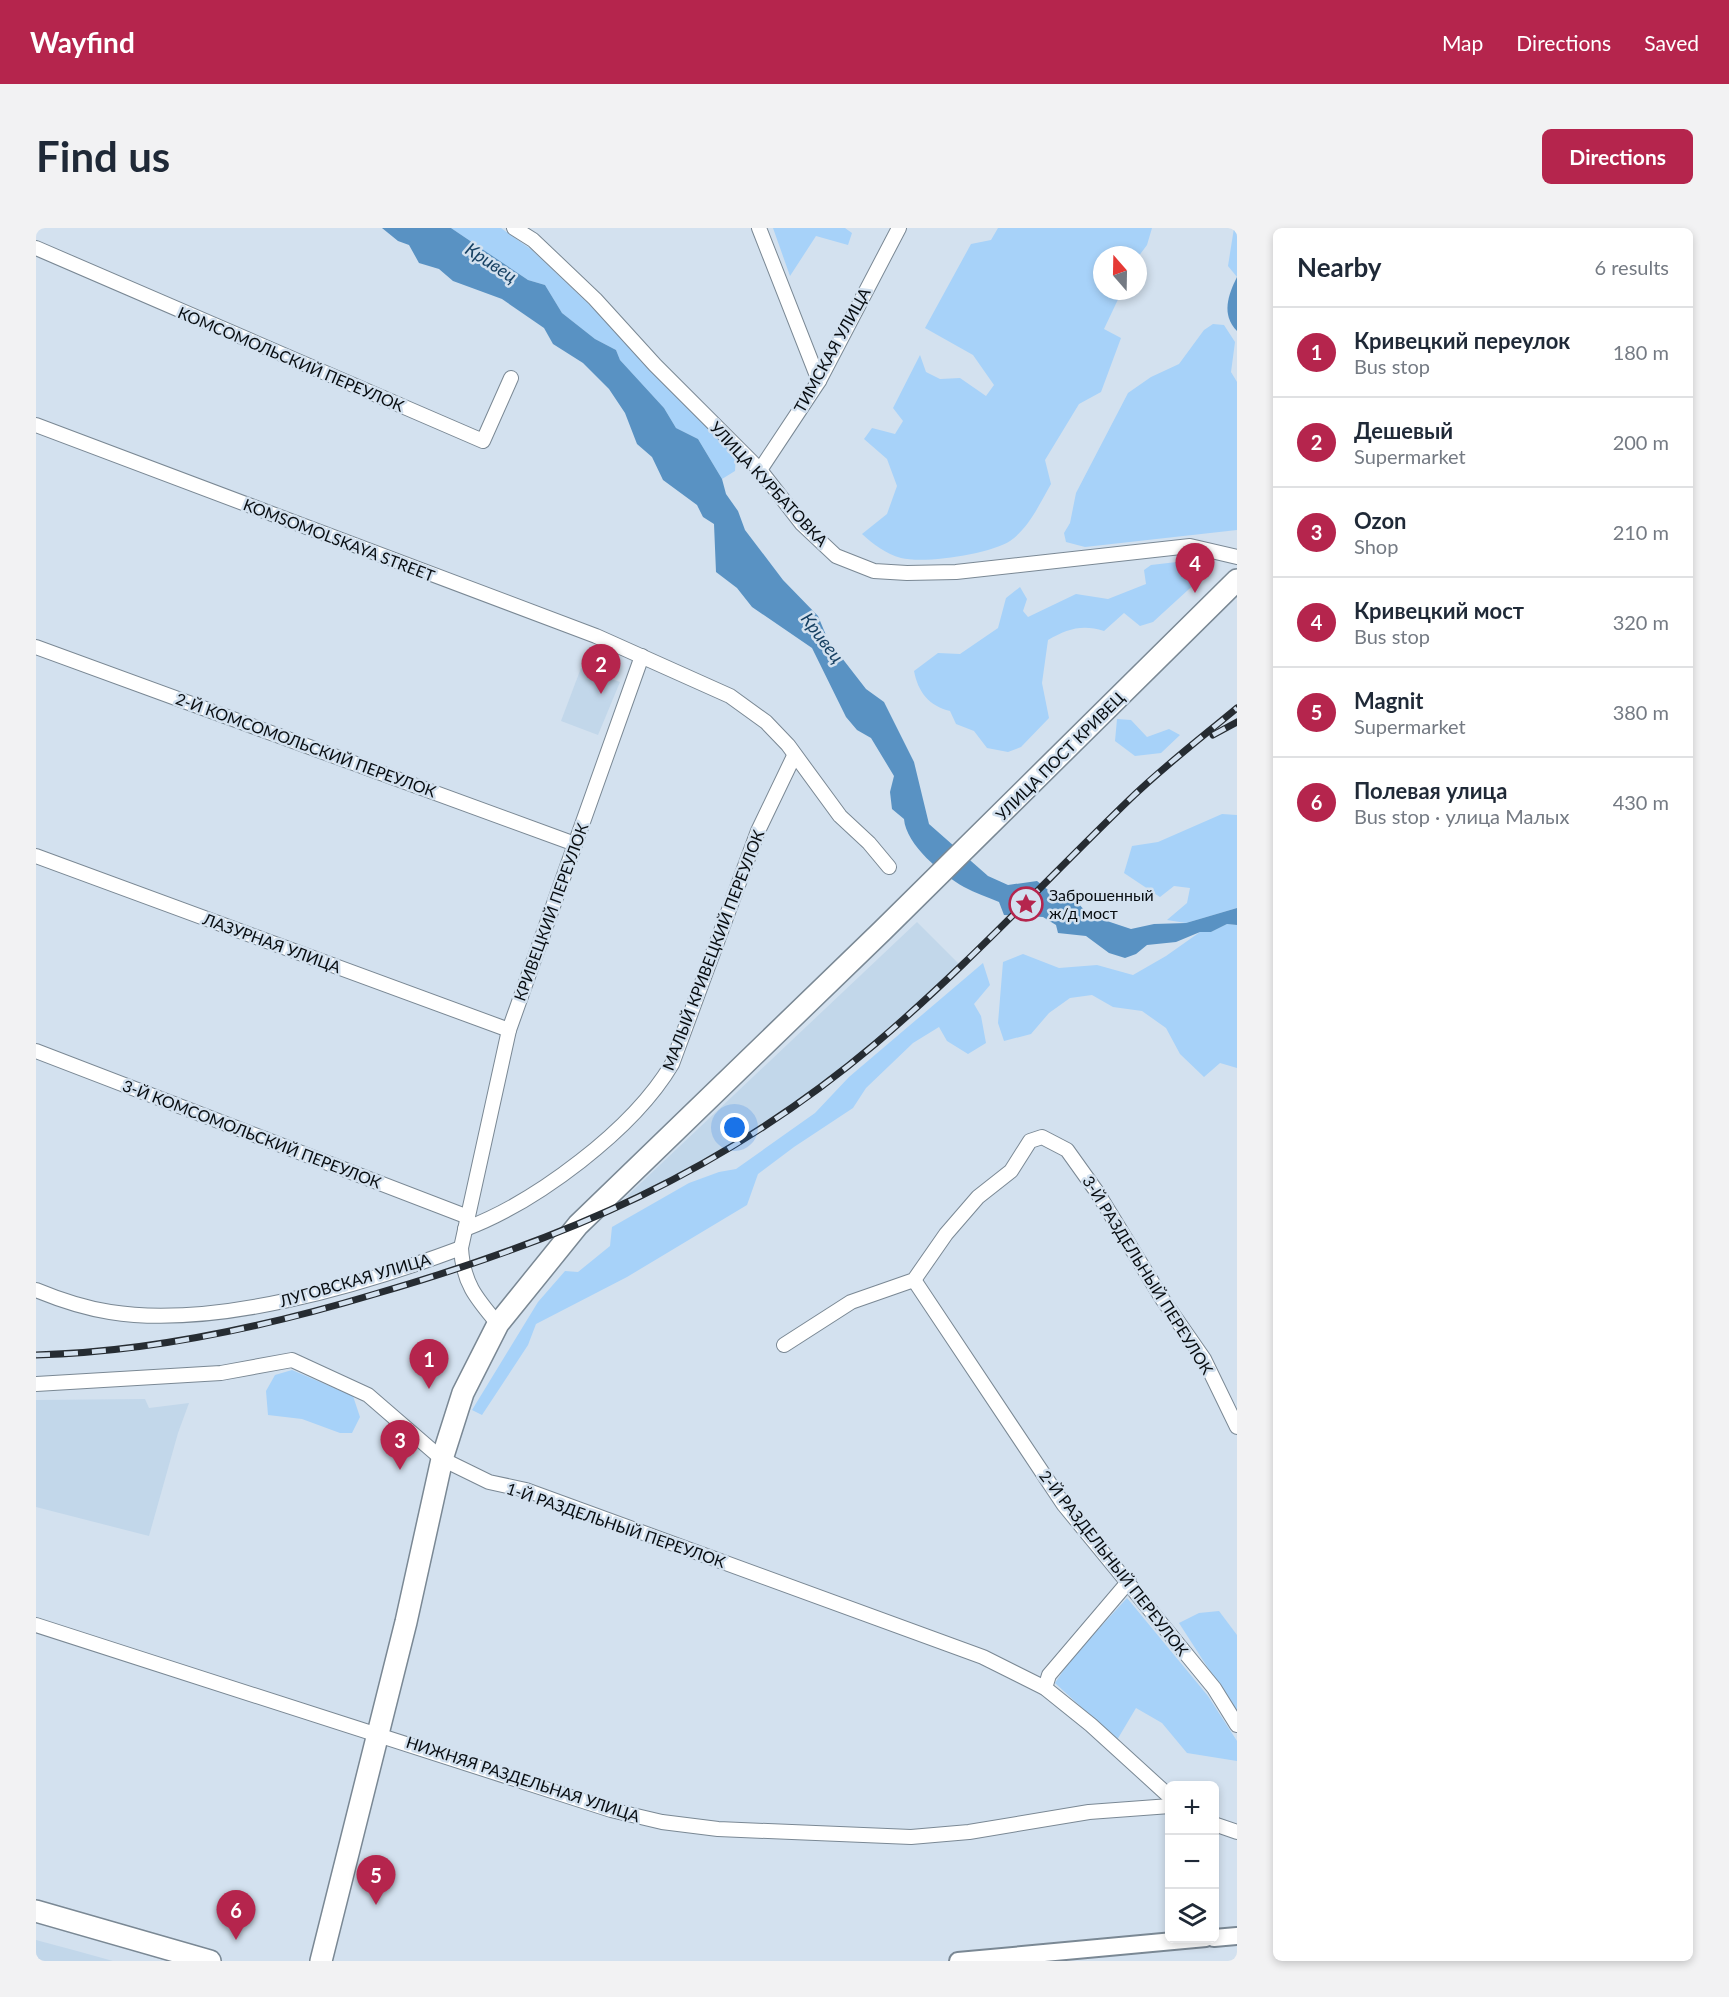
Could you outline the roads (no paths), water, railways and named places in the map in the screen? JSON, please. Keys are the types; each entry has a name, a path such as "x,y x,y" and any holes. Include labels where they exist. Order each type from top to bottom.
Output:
{"main road":[{"name":"УЛИЦА ПОСТ КРИВЕЦ","path":"498,1324 578,1225 882,931 1237,580"},
{"path":"321,1961 378,1733 442,1459 463,1393 498,1324"},
{"path":"36,1911 210,1961"}],"street":[{"name":"УЛИЦА КУРБАТОВКА","path":"514,228 533,240 572,275 760,470 802,524 836,556 874,571 956,572 1190,546 1237,557"},
{"path":"759,228 819,381"},
{"name":"ТИМСКАЯ УЛИЦА","path":"760,470 819,381 899,228"},
{"name":"КОМСОМОЛЬСКИЙ ПЕРЕУЛОК","path":"36,248 483,441 512,378"},
{"name":"KOMSOMOLSKAYA STREET","path":"36,425 642,656 730,696 766,722 788,745 840,816 869,843 889,867"},
{"name":"2-Й КОМСОМОЛЬСКИЙ ПЕРЕУЛОК","path":"36,647 575,844"},
{"name":"КРИВЕЦКИЙ ПЕРЕУЛОК","path":"498,1324 467,1283 462,1269 460,1248 509,1030 642,656"},
{"name":"МАЛЫЙ КРИВЕЦКИЙ ПЕРЕУЛОК","path":"466,1223 497,1217 555,1179 626,1122 657,1088 672,1064 759,831 794,756"},
{"name":"ЛАЗУРНАЯ УЛИЦА","path":"36,856 509,1030"},
{"name":"3-Й КОМСОМОЛЬСКИЙ ПЕРЕУЛОК","path":"36,1050 466,1223"},
{"name":"3-Й РАЗДЕЛЬНЫЙ ПЕРЕУЛОК","path":"914,1280 946,1234 978,1197 1011,1172 1030,1141 1042,1137 1066,1150 1097,1192 1163,1300 1204,1359 1237,1428"},
{"name":"ЛУГОВСКАЯ УЛИЦА","path":"36,1290 69,1303 111,1312 153,1315 201,1312 290,1301 411,1267 460,1248"},
{"path":"784,1345 851,1302 914,1280"},
{"name":"2-Й РАЗДЕЛЬНЫЙ ПЕРЕУЛОК","path":"914,1280 1064,1506 1129,1581 1214,1688 1237,1725"},
{"name":"1-Й РАЗДЕЛЬНЫЙ ПЕРЕУЛОК","path":"36,1384 221,1373 292,1360 368,1395 442,1459 489,1482 526,1490 983,1657 1045,1688 1091,1725 1165,1792"},
{"path":"1045,1688 1049,1675 1129,1581"},
{"name":"НИЖНЯЯ РАЗДЕЛЬНАЯ УЛИЦА","path":"36,1625 378,1733 611,1810 662,1822 718,1829 911,1837 969,1832 1089,1812 1165,1806"},
{"path":"1219,1825 1237,1832"},
{"path":"1219,1938 1237,1936"},
{"path":"958,1961 1165,1942"}],"water":[{"name":"Кривец","path":"382,228 451,228 528,280 545,285 562,313 595,339 616,350 620,360 664,408 676,428 698,439 722,479 726,494 738,511 745,530 783,580 818,616 828,640 866,689 884,702 914,762 929,824 988,876 1008,885 1037,881 1058,898 1074,899 1089,915 1131,929 1154,924 1186,923 1237,908 1237,925 1227,924 1211,932 1200,932 1176,942 1147,945 1136,954 1125,958 1109,953 1086,936 1058,933 1056,925 1043,917 1004,915 999,902 964,887 936,867 911,839 904,819 892,809 890,792 894,776 871,738 857,730 846,717 812,648 752,607 737,588 716,572 714,524 703,517 697,505 663,480 652,457 637,444 625,413 609,389 583,363 553,344 544,328 502,299 453,281 439,269 419,263 409,245 398,241"},
{"path":"1237,277 1237,331 1229,318 1228,305"}],"railway":[{"path":"36,1355 79,1353 165,1343 250,1327 334,1306 445,1273 512,1250 639,1197 700,1165 759,1130 817,1090 875,1044 973,955 1142,788 1237,708"},
{"path":"1213,735 1237,722"}],"place":[{"name":"Кривецкий мост","path":"1195,593"},
{"name":"Дешевый","path":"601,694"},
{"name":"Заброшенный ж/д мост","path":"1026,904"},
{"name":"Кривецкий переулок","path":"429,1389"},
{"name":"Ozon","path":"400,1470"},
{"name":"Magnit","path":"376,1905"},
{"name":"Полевая улица","path":"236,1940"}]}
